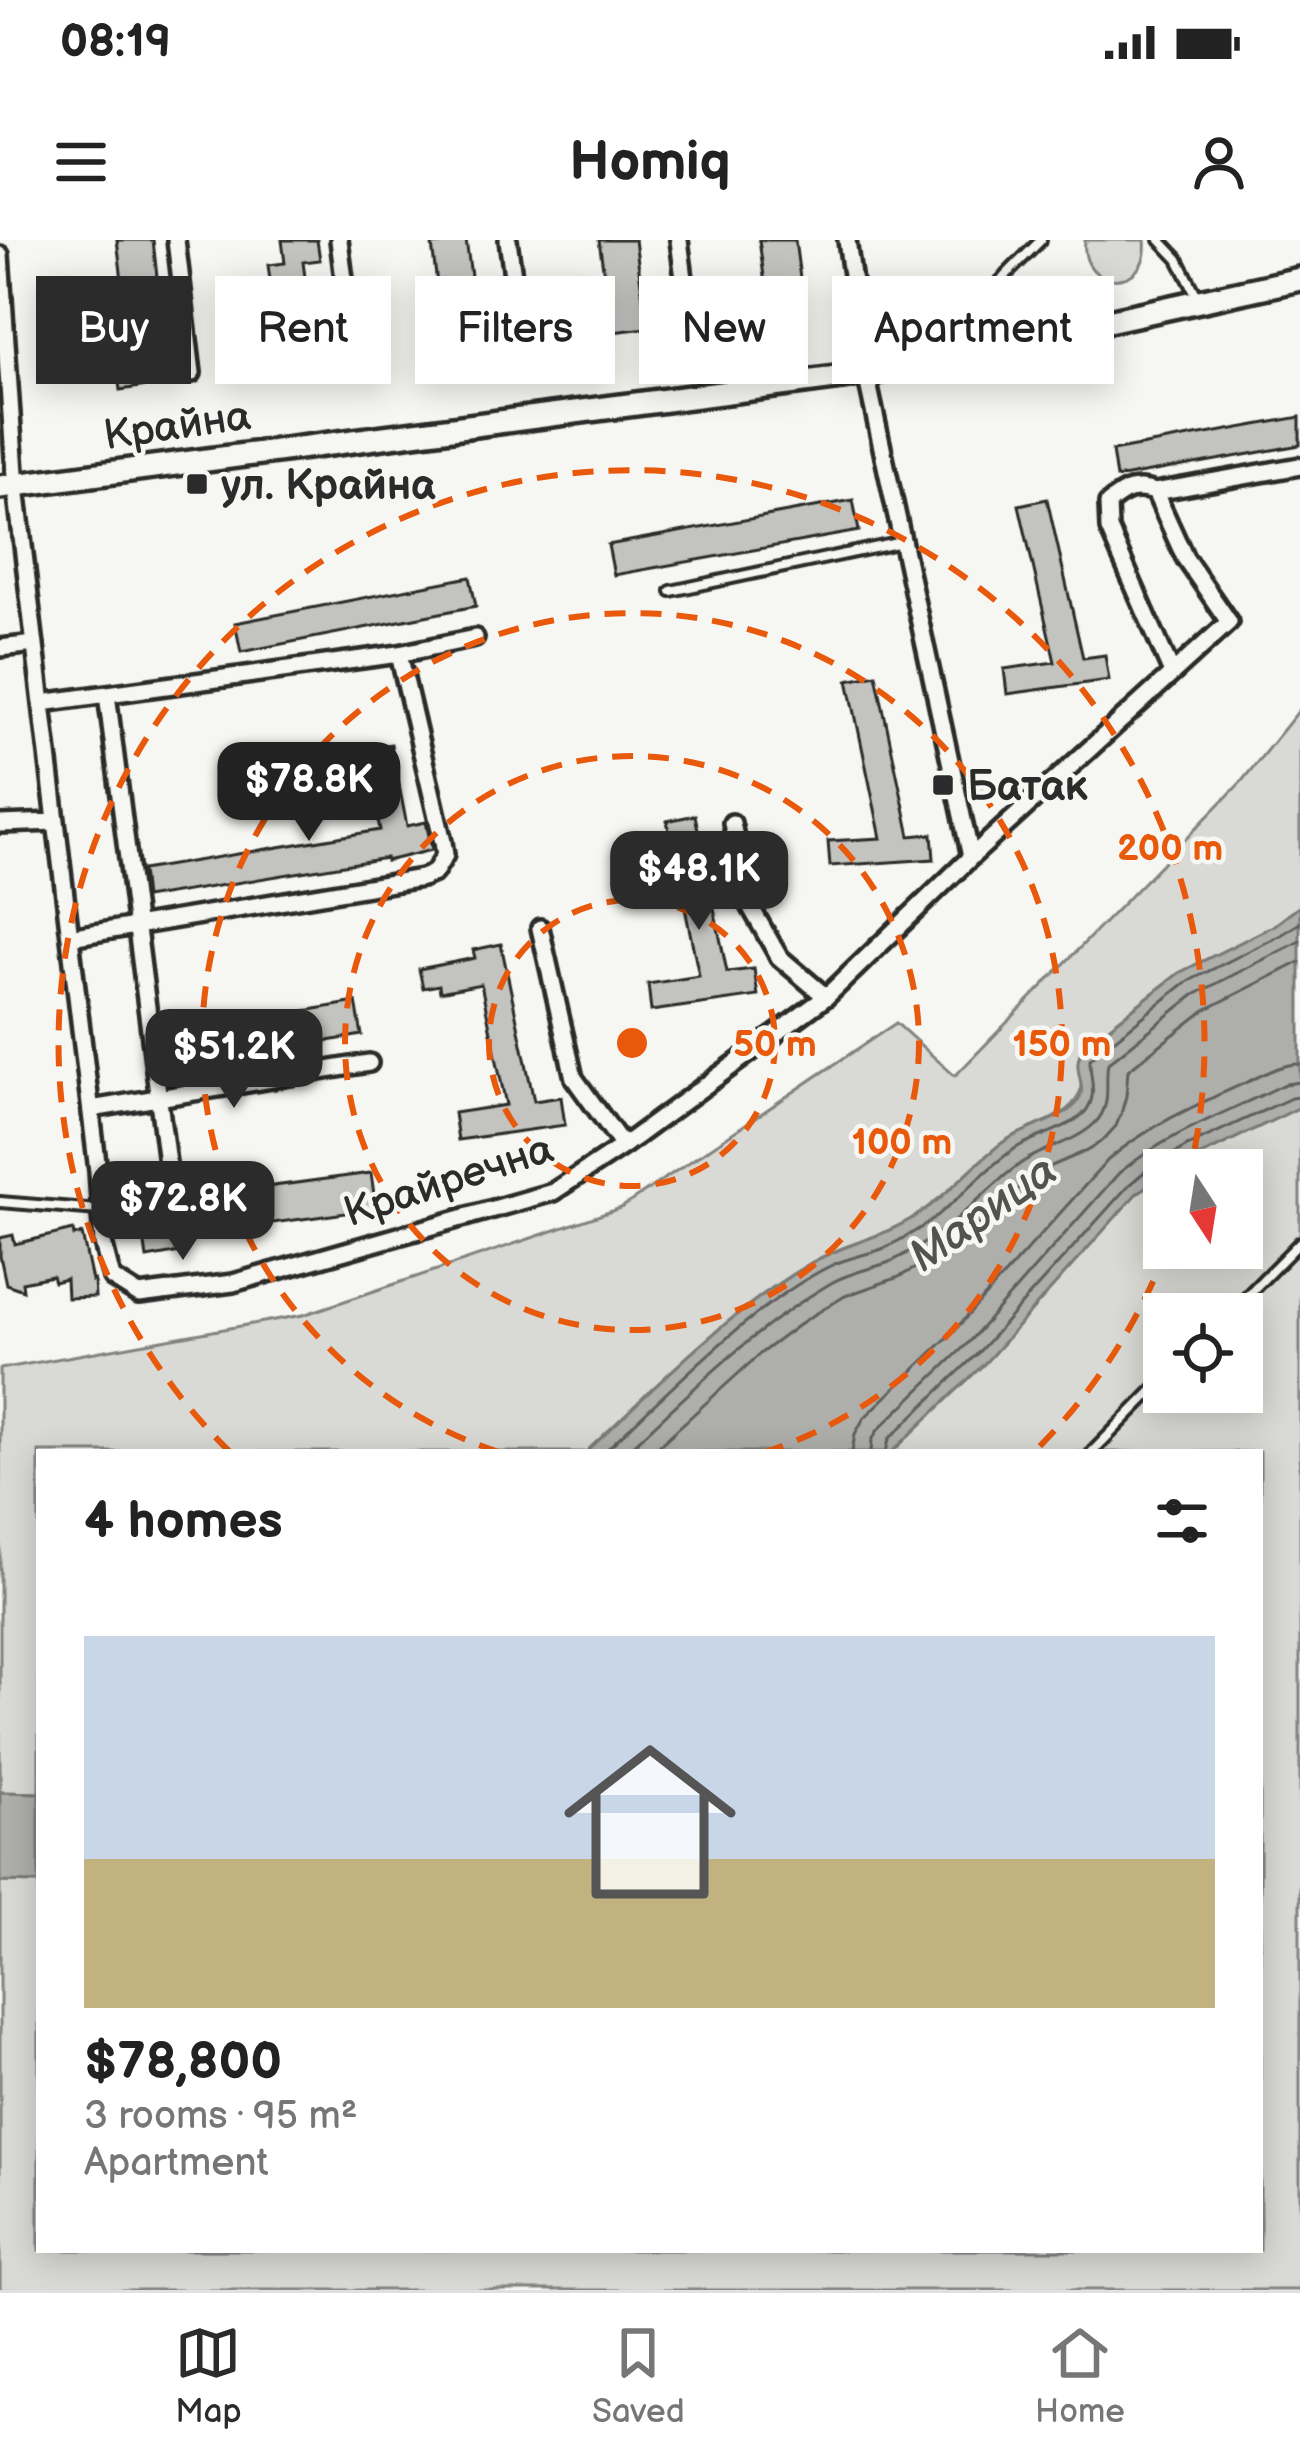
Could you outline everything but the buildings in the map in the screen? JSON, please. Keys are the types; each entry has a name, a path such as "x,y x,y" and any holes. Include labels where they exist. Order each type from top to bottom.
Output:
{"street":[{"path":"176,240 192,373"},
{"path":"339,240 344,276"},
{"path":"508,240 513,276"},
{"path":"679,240 684,276"},
{"path":"847,240 852,276"},
{"path":"0,255 8,487 35,644 100,1210"},
{"path":"1114,321 1300,279"},
{"name":"Крайна","path":"8,487 832,378"},
{"path":"868,384 970,857"},
{"path":"1172,673 1109,529 1108,504 1139,487 1155,492 1300,466"},
{"name":"Крайречна","path":"100,1210 112,1278 139,1295 233,1283 553,1192 623,1146 826,997 970,857 1228,622 1185,558 1155,492"},
{"path":"42,703 475,638"},
{"path":"0,648 35,644"},
{"path":"70,937 434,873 445,855 399,653"},
{"path":"107,694 174,1218"},
{"path":"0,824 56,822"},
{"path":"731,823 749,904 779,957 826,997"},
{"path":"540,928 574,1078 623,1146"},
{"path":"91,1109 369,1063"}],"lane":[{"path":"1005,276 1041,240"},
{"path":"1160,240 1178,259 1200,302"},
{"path":"671,591 902,542"},
{"path":"0,1202 100,1210"},
{"path":"1250,1293 1300,1242"},
{"path":"1095,1449 1143,1400"}],"shaded area":[{"path":"1085,240 1145,240 1144,257 1127,277 1102,276 1086,257"},
{"path":"1300,709 1300,906 1275,925 1179,973 1106,1029 1081,1080 1080,1092 1065,1111 1002,1143 911,1219 820,1258 779,1283 704,1342 589,1449 36,1449 36,1793 0,1792 0,1369 303,1315 621,1208 896,1023 955,1076 1242,781"},
{"path":"1300,1107 1300,2290 0,2290 0,1882 36,1883 36,2253 1263,2253 1263,1449 895,1449 985,1363 1143,1189 1143,1269 1263,1269 1263,1149 1213,1149"}],"water":[{"name":"Марица","path":"1300,906 1300,1107 1213,1149 1143,1149 1143,1189 985,1363 895,1449 589,1449 704,1342 780,1283 821,1258 911,1219 1002,1143 1069,1110 1080,1098 1078,1063 1085,1046 1179,973 1275,925"},
{"path":"0,1792 36,1793 36,1883 0,1882"}],"place":[{"name":"ул. Крайна","path":"197,484"},
{"name":"Батак","path":"943,785"}]}
